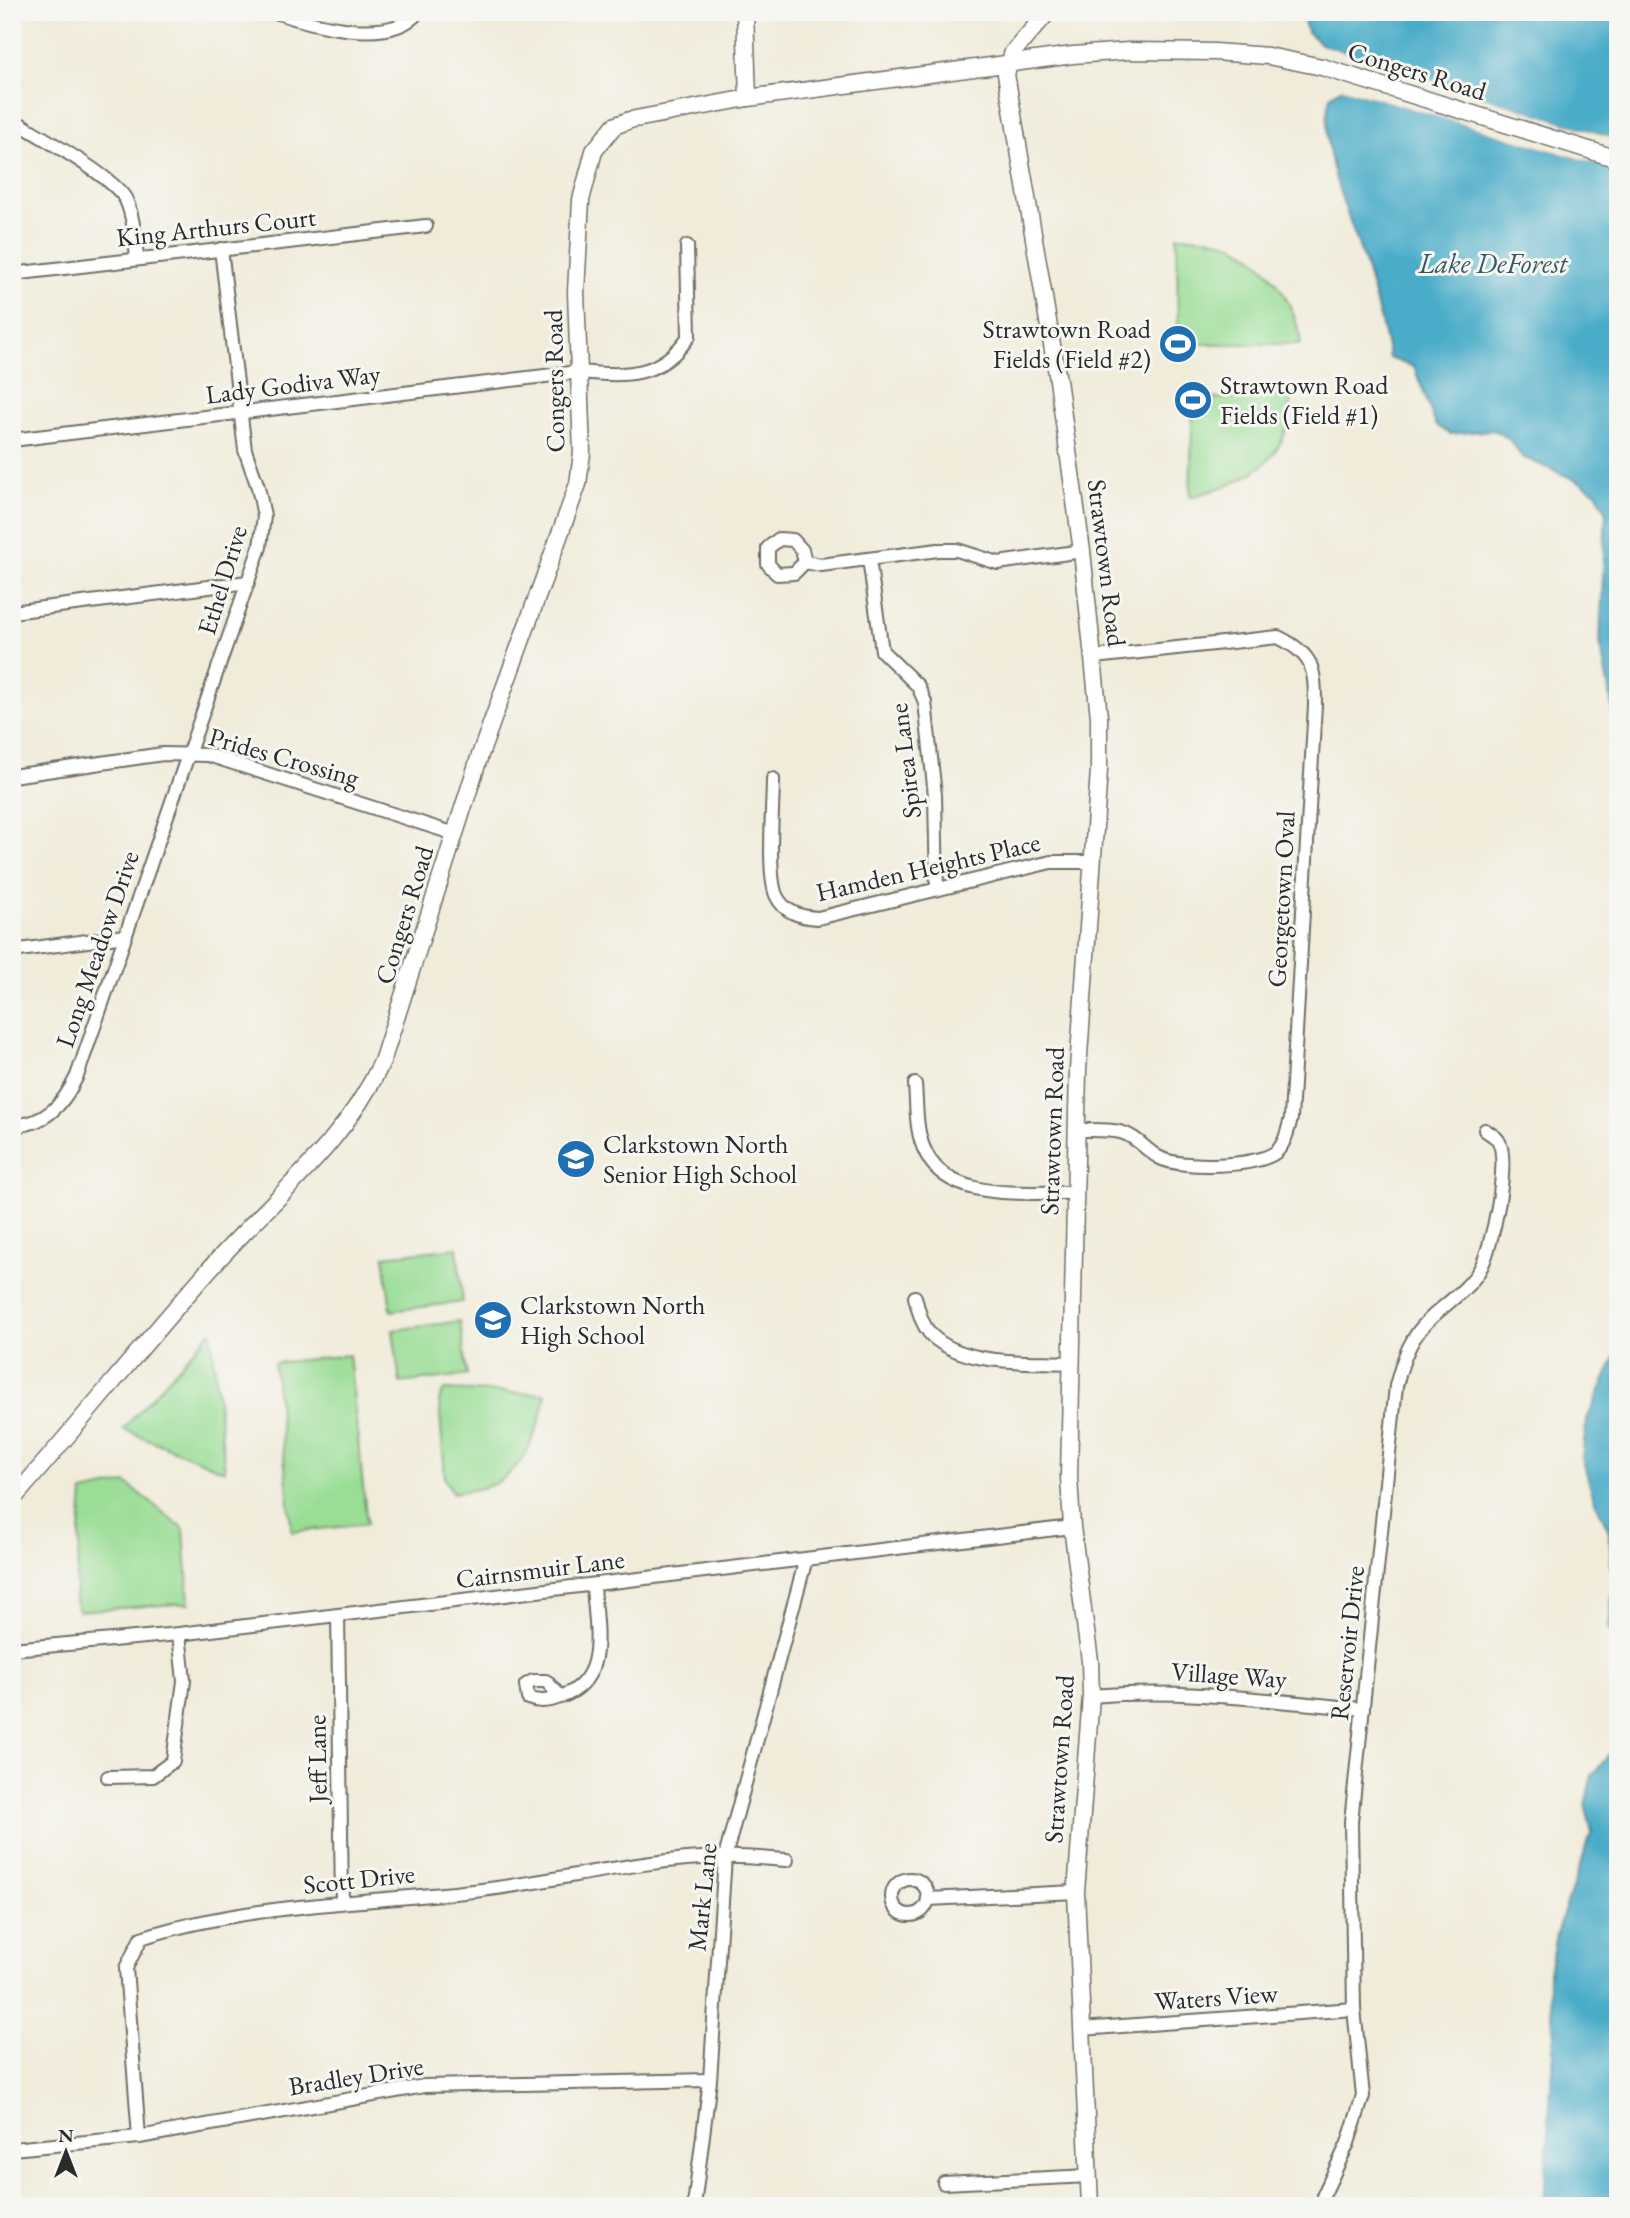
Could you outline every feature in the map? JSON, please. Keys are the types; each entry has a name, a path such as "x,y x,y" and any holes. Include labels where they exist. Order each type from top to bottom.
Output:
{"street":[{"path":"275,12 338,28 379,31 397,28 418,12"},
{"path":"745,12 748,99"},
{"path":"1008,64 1018,46 1048,12"},
{"name":"Congers Road","path":"12,1500 207,1271 334,1140 363,1100 392,1036 480,755 578,484 582,453 576,292 581,200 594,151 603,136 614,126 648,114 748,99 1008,64 1139,51 1268,56 1322,67 1618,159"},
{"name":"Strawtown Road","path":"1008,64 1009,98 1054,353 1082,551 1099,717 1099,770 1090,862 1074,1193 1069,1477 1072,1527 1090,1661 1091,1696 1076,1892 1090,2206"},
{"path":"12,119 110,181 125,198 133,223 138,258"},
{"name":"King Arthurs Court","path":"12,274 426,226"},
{"name":"Lady Godiva Way","path":"12,440 578,372 619,375 643,372 666,362 680,350 689,336 691,321 687,246"},
{"name":"Ethel Drive","path":"189,754 260,547 264,516 258,486 245,450 221,249"},
{"path":"805,562 821,565 957,550 998,563 1082,551"},
{"name":"Spirea Lane","path":"869,559 883,651 918,686 925,702 935,795 937,889"},
{"path":"12,612 248,582"},
{"name":"Georgetown Oval","path":"1077,1130 1121,1132 1173,1163 1244,1163 1259,1160 1276,1152 1286,1137 1291,1118 1315,705 1315,676 1308,658 1297,646 1278,637 1094,657"},
{"name":"Prides Crossing","path":"12,776 133,757 189,754 227,759 455,834"},
{"name":"Long Meadow Drive","path":"12,1126 39,1122 56,1110 68,1095 189,754"},
{"name":"Hamden Heights Place","path":"773,779 773,876 776,895 787,910 801,917 818,918 1051,862 1090,862"},
{"path":"12,951 125,936"},
{"path":"915,1084 918,1131 926,1154 940,1171 955,1182 973,1189 1074,1193"},
{"name":"Reservoir Drive","path":"1324,2194 1348,2143 1363,2096 1354,2009 1351,1822 1396,1386 1402,1359 1414,1337 1479,1271 1491,1245 1497,1215 1502,1155 1499,1141 1486,1130"},
{"path":"915,1297 925,1327 936,1340 954,1349 976,1356 1070,1363"},
{"name":"Cairnsmuir Lane","path":"12,1649 179,1634 1072,1527"},
{"name":"Mark Lane","path":"694,2206 710,2080 725,1857 806,1559"},
{"path":"561,1697 584,1683 594,1667 597,1653 593,1586"},
{"name":"Jeff Lane","path":"338,1615 342,1902"},
{"path":"108,1777 153,1776 173,1761 184,1681 179,1634"},
{"name":"Village Way","path":"1091,1696 1136,1692 1180,1693 1363,1709"},
{"name":"Scott Drive","path":"139,2137 126,1968 141,1938 177,1926 342,1902 481,1890 684,1859 725,1857 787,1860"},
{"path":"928,1899 1076,1892"},
{"name":"Waters View","path":"1081,2029 1354,2009"},
{"name":"Bradley Drive","path":"12,2149 139,2137 424,2086 710,2080"},
{"path":"944,2183 1088,2176"}],"green space":[{"path":"1177,236 1220,240 1254,258 1277,283 1285,297 1293,313 1301,344 1178,344"},
{"path":"1291,394 1284,436 1263,465 1231,484 1190,497 1193,400"},
{"path":"457,1248 463,1302 391,1311 384,1256"},
{"path":"460,1321 467,1375 400,1383 393,1330"},
{"path":"211,1331 225,1471 123,1429"},
{"path":"349,1355 367,1524 292,1532 274,1363"},
{"path":"444,1390 546,1394 531,1444 507,1476 492,1485 453,1493 445,1479 439,1400"},
{"path":"126,1483 184,1529 189,1603 79,1611 75,1601 83,1492"}],"water":[{"path":"1302,12 1618,12 1618,140 1322,45 1307,32"},
{"name":"Lake DeForest","path":"1342,88 1618,170 1618,740 1600,642 1606,510 1596,492 1576,480 1522,457 1509,439 1494,430 1450,434 1436,425 1414,367 1389,358 1363,258 1331,158 1327,117 1330,96"},
{"path":"1618,1351 1618,1650 1609,1628 1613,1587 1609,1531 1594,1499 1582,1458 1587,1419"},
{"path":"1618,1745 1618,2206 1544,2206 1554,2035 1548,1977 1556,1934 1592,1832 1585,1805 1592,1775"}],"pier":[{"path":"1322,45 1618,140 1618,143 1324,50"},
{"path":"1341,85 1442,112 1618,167 1618,170 1342,88"}],"place":[{"name":"Strawtown Road Fields (Field #2)","path":"1178,344"},
{"name":"Strawtown Road Fields (Field #1)","path":"1193,400"},
{"name":"Clarkstown North Senior High School","path":"576,1159"},
{"name":"Clarkstown North High School","path":"493,1320"}]}
